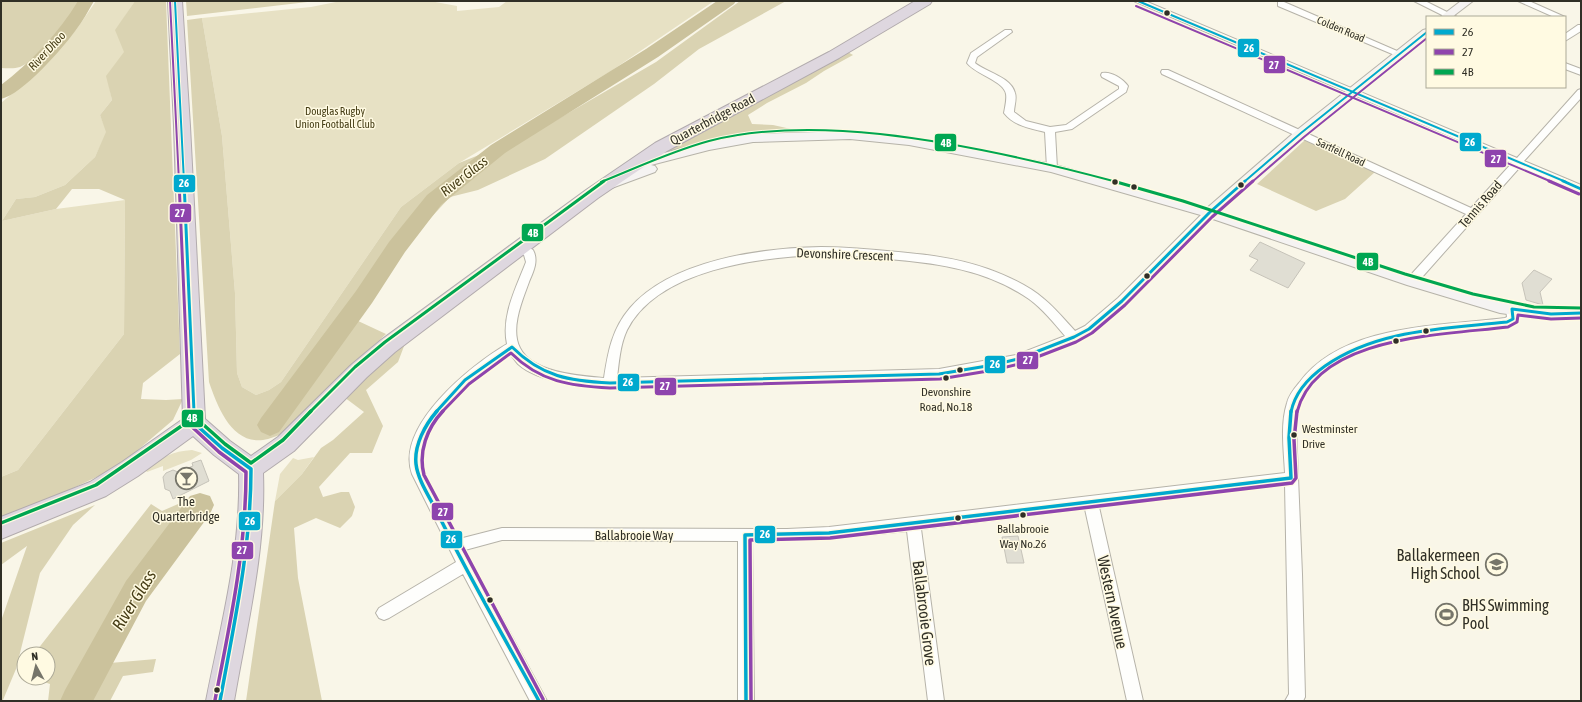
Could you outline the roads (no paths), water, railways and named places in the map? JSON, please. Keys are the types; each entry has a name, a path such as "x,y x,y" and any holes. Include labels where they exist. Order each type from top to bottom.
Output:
{"highway":[{"path":"175,1 182,126 194,423 222,448 248,467 252,502 247,563 220,701"},
{"name":"Quarterbridge Road","path":"248,467 286,444 359,371 388,346 603,187 661,147 834,55 925,1"},
{"path":"1,528 98,489 130,469 194,423"}],"main road":[{"path":"1449,16 1468,1"},
{"path":"1209,213 1301,133 1426,33"},
{"path":"631,168 646,162 708,146 753,138 850,135 910,141 1052,168 1209,213 1412,281 1512,309 1551,314 1581,313"},
{"path":"603,187 622,181 688,152"}],"street":[{"path":"1138,1 1581,189"},
{"path":"1418,1 1449,16"},
{"path":"1522,1 1559,16"},
{"name":"Colden Road","path":"1281,4 1400,54"},
{"path":"1566,36 1575,23"},
{"path":"1018,35 1005,30 974,55 971,63 999,80 1008,88 1011,94 1010,113 1013,118 1020,122 1050,130 1069,127 1123,90 1124,86 1120,82 1104,74"},
{"path":"1566,66 1581,72"},
{"name":"Sartfell Road","path":"1165,72 1473,213"},
{"name":"Tennis Road","path":"1412,281 1581,92"},
{"path":"1050,130 1052,168"},
{"path":"521,248 529,253 531,262 512,322 510,336 512,347 518,355 534,368 558,378 610,383 939,374 993,365 1012,360 1074,337 1089,329 1122,301 1209,213"},
{"name":"Devonshire Crescent","path":"610,383 616,340 625,323 636,309 660,288 679,279 723,264 792,252 822,251 858,253 950,261 995,276 1034,297 1046,307 1074,337"},
{"path":"1293,701 1297,697 1290,415 1295,399 1307,382 1322,366 1342,353 1366,344 1439,329 1507,322 1513,319 1512,309"},
{"path":"512,347 494,358 466,379 442,404 423,432 416,450 416,464 419,474 456,547 539,701"},
{"name":"Ballabrooie Way","path":"456,547 466,542 502,534 745,535 829,533 1291,478"},
{"name":"Western Avenue","path":"1091,503 1135,701"},
{"name":"Ballabrooie Grove","path":"914,524 936,701"},
{"path":"745,535 746,701"},
{"path":"384,613 466,564"}],"waterway":[{"name":"River Dhoo","path":"1,94 29,72 70,27 86,1"},
{"name":"River Glass","path":"270,425 364,297 397,247 434,200 498,149 652,53 728,1"},
{"name":"River Glass","path":"76,701 136,591 200,505"}],"place":[{"name":"Devonshire Road, No.18","path":"946,378"},
{"name":"Westminster Drive","path":"1294,435"},
{"name":"The Quarterbridge","path":"186,479"},
{"name":"Ballabrooie Way No.26","path":"1023,515"},
{"name":"Ballakermeen High School","path":"1496,564"},
{"name":"BHS Swimming Pool","path":"1447,614"}],"park label":[{"name":"Douglas Rugby Union Football Club","path":"335,117"}]}
